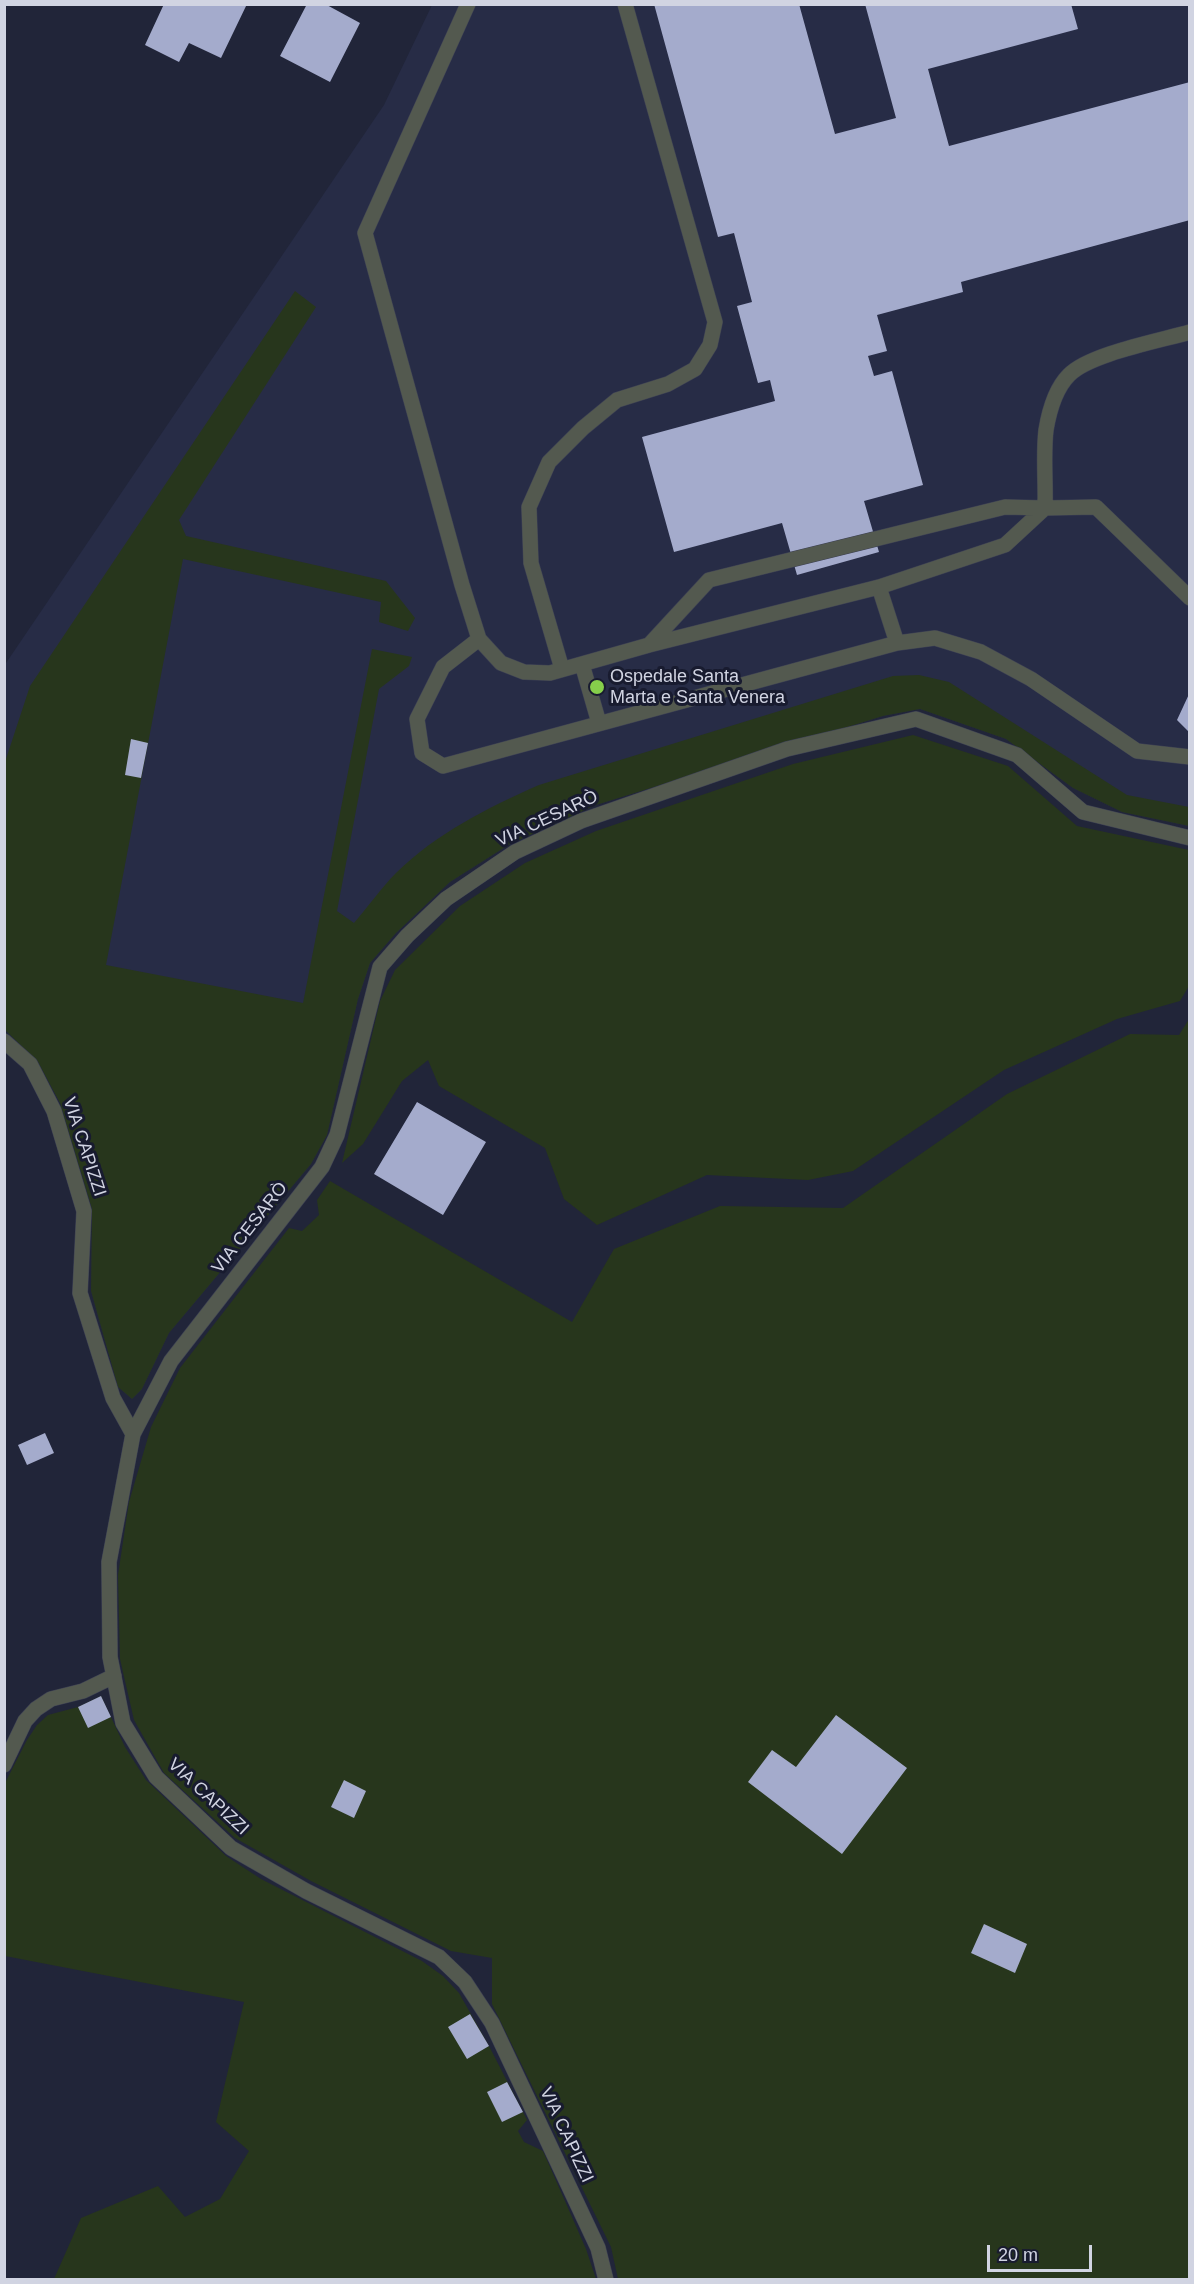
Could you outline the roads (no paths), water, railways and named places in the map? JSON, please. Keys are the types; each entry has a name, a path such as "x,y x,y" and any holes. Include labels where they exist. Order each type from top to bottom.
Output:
{"street":[{"path":"468,4 365,233 479,639 501,663 524,672 550,673 649,645 879,587 1005,545 1045,508 1046,430 1052,406 1070,374 1092,360 1190,333"},
{"path":"562,669 531,563 529,507 549,462 583,428 617,400 668,384 695,369 710,345 715,322 625,4"},
{"path":"649,645 709,580 1005,507 1096,507 1190,598"},
{"path":"879,587 897,643"},
{"path":"479,639 443,667 417,719 422,753 443,766 897,643 935,638 981,652 1031,680 1137,751 1190,757"},
{"path":"582,664 599,723"},
{"name":"VIA CESARÒ","path":"133,1434 171,1361 322,1167 337,1135 380,967 407,936 446,899 515,852 581,821 786,749 916,719 1017,755 1083,812 1190,838"},
{"name":"VIA CAPIZZI","path":"4,1041 30,1064 54,1111 84,1211 80,1293 113,1398 133,1434 109,1562 111,1657 123,1724 156,1777 231,1848 306,1891 439,1958 465,1982 492,2023 598,2248 606,2280"},
{"path":"4,1765 25,1720 36,1709 51,1699 83,1691 114,1676"}],"place":[{"name":"Ospedale Santa Marta e Santa Venera","path":"597,687"}]}
